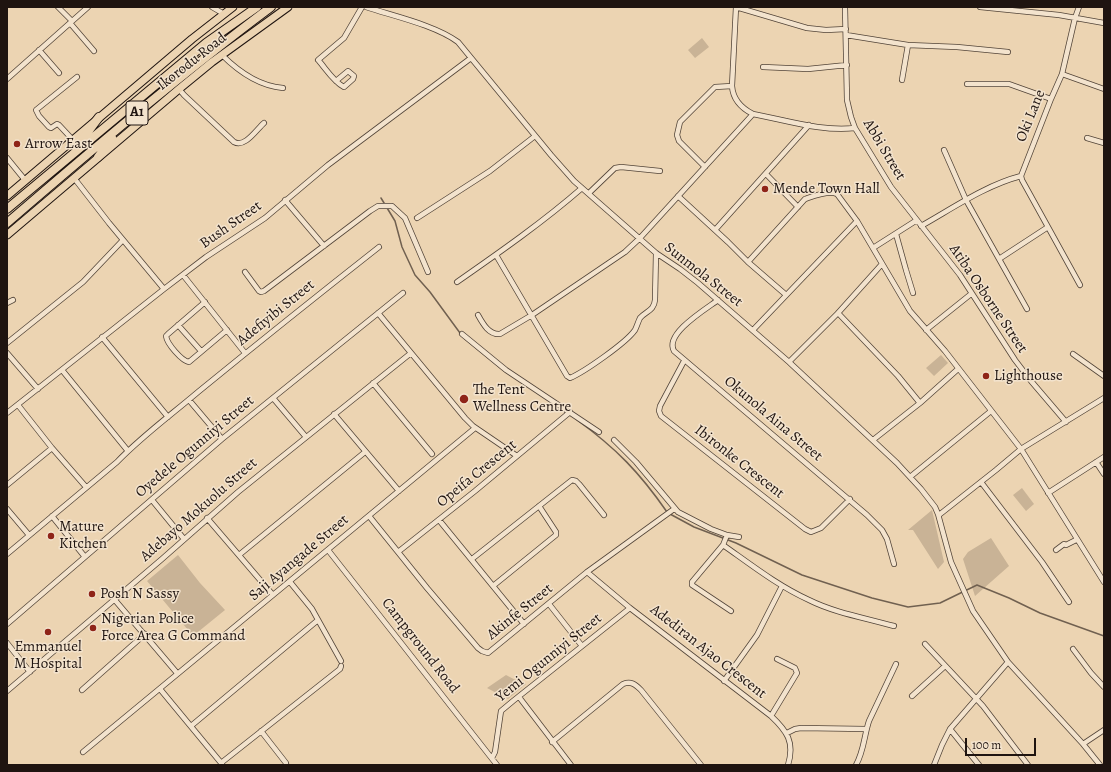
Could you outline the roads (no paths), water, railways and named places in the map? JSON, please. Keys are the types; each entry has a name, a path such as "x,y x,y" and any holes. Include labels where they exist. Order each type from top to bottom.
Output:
{"highway":[{"name":"Ikorodu Road","path":"7,209 206,43 257,7"},
{"name":"Ikorodu Road","path":"7,223 213,51 271,7"},
{"path":"70,157 99,117"},
{"path":"98,157 118,129"}],"main road":[{"name":"Ikorodu Road","path":"7,196 99,117 233,7"},
{"name":"Ikorodu Road","path":"7,235 179,89 222,55 288,7"}],"street":[{"path":"58,7 94,51"},
{"path":"7,79 88,7"},
{"path":"212,7 224,14"},
{"path":"336,81 318,60 344,38 362,7"},
{"name":"Sunmola Street","path":"366,7 402,18 451,37 458,42 535,136 564,170 582,188 656,253 680,269 718,300 789,362 873,440 910,477 930,500 939,515 952,562 973,611 1008,662 1083,744 1100,765"},
{"path":"846,28 826,30 807,28 736,7 732,93 740,105 753,114 829,128 855,128"},
{"name":"Abbi Street","path":"845,7 847,100 851,117 855,128 891,186 921,226"},
{"path":"980,7 1031,9 1104,23"},
{"name":"Oki Lane","path":"1022,176 1062,74 1075,18 1080,7"},
{"path":"846,35 908,45 957,47 1008,52"},
{"path":"902,80 908,45"},
{"path":"39,50 59,73"},
{"path":"222,55 234,66 257,81 274,87 283,88"},
{"name":"Bush Street","path":"7,413 164,289 215,251 255,225 328,165 470,58"},
{"path":"763,67 808,69 846,65"},
{"path":"1062,74 1104,89"},
{"path":"73,140 59,125 57,124 51,128 49,127 39,116 36,110 77,77"},
{"path":"967,84 1009,84 1051,99"},
{"path":"705,167 679,141 677,135 680,122 715,87 732,86"},
{"path":"179,89 234,142 238,144 244,143 264,123"},
{"path":"478,315 482,323 491,332 500,334 532,315 625,252 640,238 753,114"},
{"path":"715,230 809,125"},
{"path":"417,218 490,171 535,136"},
{"path":"1087,138 1104,143"},
{"path":"944,150 966,200 1027,309"},
{"path":"7,158 25,180"},
{"path":"589,194 615,168 621,167 660,171"},
{"path":"766,174 798,207"},
{"path":"921,226 966,200 1007,180 1022,176 1022,180 1080,285"},
{"path":"74,178 164,289"},
{"path":"457,282 547,217 582,188"},
{"path":"748,262 805,200 811,197 834,192 841,198 857,221 910,311 958,369 1021,450 1076,540 1104,582"},
{"path":"678,196 748,262 785,294"},
{"path":"285,200 324,246"},
{"path":"245,272 261,292 264,291 378,206 392,206 405,218 421,259 428,272"},
{"path":"873,248 917,220"},
{"path":"752,330 785,294 857,221"},
{"name":"Atiba Osborne Street","path":"921,226 960,275 1015,360 1066,422"},
{"path":"999,259 1048,227"},
{"path":"896,234 913,293"},
{"path":"7,343 83,282 123,240"},
{"name":"Adefiyibi Street","path":"7,554 245,353 379,247"},
{"path":"496,255 568,378 571,378 602,358 626,339 635,330 641,318 654,306 656,253"},
{"path":"789,362 838,313 882,264"},
{"path":"183,275 245,353"},
{"name":"Oyedele Ogunniyi Street","path":"7,624 222,439 403,293"},
{"path":"926,330 971,294"},
{"path":"7,303 13,300"},
{"name":"Okunola Aina Street","path":"718,300 690,320 673,337 672,348 684,361 850,499 882,530 887,539 894,564"},
{"path":"205,302 166,336 168,343 186,362 192,360 227,330"},
{"path":"378,312 454,406 475,428 517,456"},
{"path":"838,313 898,376 920,403"},
{"path":"178,325 201,351"},
{"path":"462,334 506,370 568,413 599,432"},
{"path":"102,338 168,417"},
{"path":"7,353 38,389"},
{"name":"Adebayo Mokuolu Street","path":"7,691 207,518 411,353"},
{"path":"1073,354 1104,376"},
{"name":"Ibironke Crescent","path":"684,361 660,406 659,411 661,416 804,529 811,532 821,528 850,499"},
{"path":"873,440 920,403 958,369"},
{"path":"62,370 128,451"},
{"path":"373,383 432,454"},
{"path":"273,398 306,437"},
{"path":"939,515 1021,450 1104,398"},
{"path":"189,400 222,439"},
{"path":"18,405 52,448 86,487"},
{"path":"910,477 991,411"},
{"name":"Opeifa Crescent","path":"398,552 568,413"},
{"path":"334,414 399,491"},
{"name":"Saji Ayangade Street","path":"83,752 475,428"},
{"path":"614,440 636,462 671,512 726,537 739,537"},
{"path":"7,485 52,448"},
{"path":"239,555 365,452"},
{"path":"1048,493 1104,457"},
{"path":"1096,462 1104,474"},
{"path":"472,559 572,480 579,484 604,515"},
{"path":"981,482 1042,562 1069,602"},
{"path":"152,500 184,539"},
{"path":"493,586 556,534 539,506"},
{"path":"7,509 29,535"},
{"name":"Akinfe Street","path":"369,516 427,588 482,651 488,653 587,572 671,512"},
{"path":"52,516 85,557"},
{"path":"207,518 273,595"},
{"path":"439,520 524,624"},
{"path":"726,537 722,545 692,582 692,585 731,611"},
{"path":"1056,550 1064,544 1066,545 1076,540"},
{"path":"722,545 782,586 808,600 823,606 894,626"},
{"name":"Campground Road","path":"328,550 374,606 492,758"},
{"name":"Adediran Ajao Crescent","path":"587,572 630,608 771,716 787,733"},
{"path":"160,688 222,764 340,668 341,663 312,609 290,582"},
{"path":"724,681 757,635 782,586"},
{"path":"114,599 177,673"},
{"path":"549,604 582,646"},
{"name":"Yemi Ogunniyi Street","path":"492,758 495,752 501,712 630,608"},
{"path":"191,726 318,620"},
{"path":"82,690 145,634"},
{"path":"7,643 30,672"},
{"path":"925,644 977,699 1028,765"},
{"path":"1073,649 1091,673 1104,687"},
{"path":"771,716 797,673 795,668 777,659"},
{"path":"934,765 950,729 1008,662"},
{"path":"856,765 864,744 866,729 896,664"},
{"path":"912,696 946,666"},
{"path":"552,742 623,684 630,683 634,684 641,690 702,765"},
{"path":"519,697 552,742 572,765"},
{"path":"788,765 791,746 787,733 795,729 866,729"},
{"path":"950,729 979,765"},
{"path":"1083,744 1104,730"},
{"path":"261,732 286,763"},
{"path":"492,758 497,765"}],"waterway":[{"path":"381,198 395,221 402,247 415,275 430,292 460,333"},
{"path":"465,339 504,371"},
{"path":"577,420 604,441 637,473 667,512"},
{"path":"670,514 694,527 736,543 802,575 872,598 908,607 940,603 977,585 1040,613 1104,636"}],"place":[{"name":"Arrow East","path":"17,144"},
{"name":"Mende Town Hall","path":"765,189"},
{"name":"Lighthouse","path":"986,376"},
{"name":"The Tent Wellness Centre","path":"464,399"},
{"name":"Mature Kitchen","path":"51,536"},
{"name":"Posh N Sassy","path":"92,594"},
{"name":"Nigerian Police Force Area G Command","path":"93,628"},
{"name":"Emmanuel M Hospital","path":"48,632"}]}
